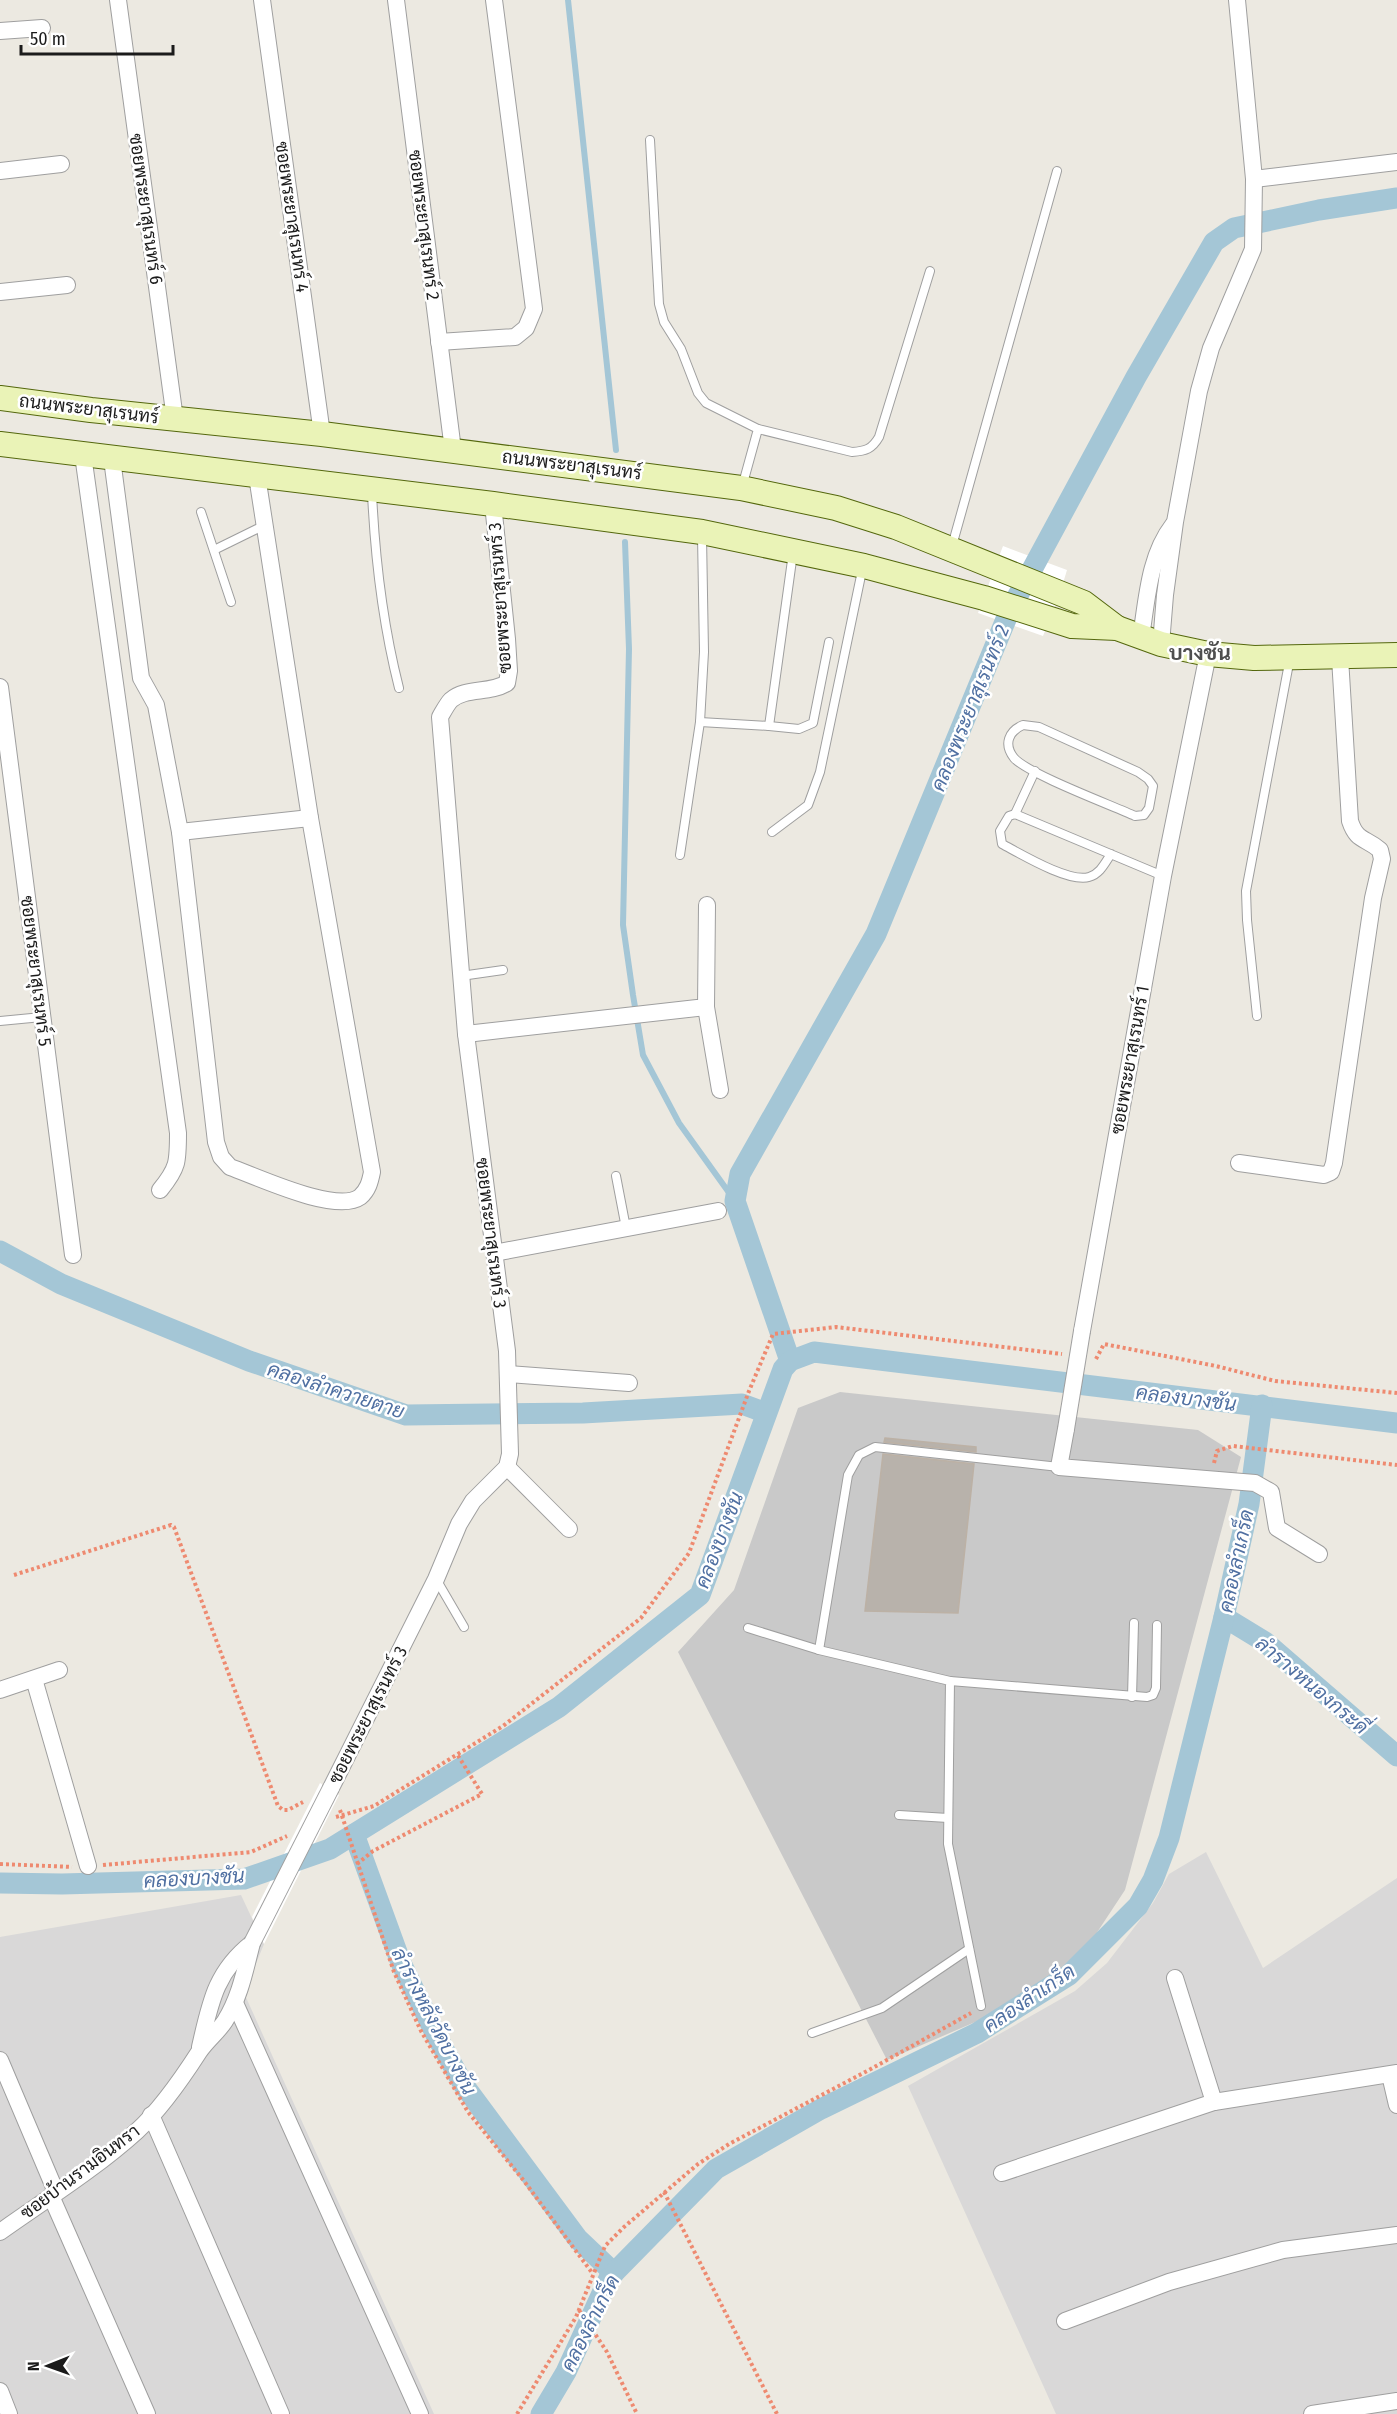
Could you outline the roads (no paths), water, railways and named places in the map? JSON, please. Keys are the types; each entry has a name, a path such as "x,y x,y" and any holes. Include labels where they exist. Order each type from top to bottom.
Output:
{"street":[{"name":"ซอยพระยาสุเรนทร์ 6","path":"118,0 175,418"},
{"name":"ซอยพระยาสุเรนทร์ 4","path":"262,0 321,434"},
{"name":"ซอยพระยาสุเรนทร์ 2","path":"396,0 453,450"},
{"path":"439,342 515,337 526,327 534,309 495,0"},
{"path":"1151,640 1155,559 1165,535 1175,522 1199,391 1211,348 1252,249 1254,179 1237,0"},
{"path":"0,31 42,28"},
{"path":"1254,179 1397,162"},
{"path":"0,171 61,164"},
{"path":"0,292 68,285"},
{"name":"ถนนพระยาสุเรนทร์","path":"0,398 453,450 741,488 836,508 896,527 995,565 1084,603 1117,628"},
{"name":"ถนนพระยาสุเรนทร์","path":"0,444 702,532 864,566 984,598 1072,626 1117,628 1151,640 1208,654 1254,658 1340,658 1397,655"},
{"path":"83,456 178,1133 178,1158 174,1173 160,1190"},
{"path":"112,459 141,678 156,705 180,832 216,1142 221,1157 230,1167 319,1200 340,1203 358,1198 368,1188 372,1172 310,818 257,476"},
{"name":"ซอยพระยาสุเรนทร์ 3","path":"252,1943 436,1579 459,1524 473,1501 508,1461 509,1379 466,1034 440,717 451,700 467,693 496,690 507,683 509,671 507,639 493,504"},
{"name":"ซอยพระยาสุเรนทร์ 1","path":"1059,1467 1163,876 1208,654"},
{"path":"1239,1162 1324,1175 1331,1172 1334,1162 1373,898 1382,859 1380,850 1354,833 1350,821 1340,658"},
{"name":"ซอยพระยาสุเรนทร์ 5","path":"0,687 73,1255"},
{"path":"180,832 310,818"},
{"path":"707,904 706,1007 720,1090"},
{"path":"466,1034 706,1007"},
{"path":"494,1253 718,1211"},
{"path":"509,1379 629,1383"},
{"path":"508,1461 569,1529"},
{"path":"1059,1467 1255,1483 1270,1492 1277,1528 1319,1554"},
{"path":"0,1690 59,1670"},
{"path":"34,1679 88,1866"},
{"name":"ซอยบ้านรามอินทรา","path":"0,2232 111,2153 138,2130 187,2073 200,2051 224,2022 235,2003 252,1943"},
{"name":"ซอยบ้านรามอินทรา","path":"200,2051 210,2007 220,1979 234,1957 252,1943"},
{"path":"1175,1978 1214,2102"},
{"path":"235,2003 420,2414"},
{"path":"0,2060 53,2194 147,2414"},
{"path":"1002,2173 1214,2102 1393,2074 1397,2105"},
{"path":"151,2115 281,2414"},
{"path":"1065,2321 1169,2282 1283,2250 1397,2235"},
{"path":"0,2391 9,2414"},
{"path":"1312,2414 1397,2401"}],"lane":[{"path":"650,140 659,304 664,322 681,349 698,393 706,403 758,429 852,452 865,451 873,447 879,437 930,271"},
{"path":"951,549 1057,171"},
{"path":"741,488 758,429"},
{"path":"372,491 376,549 390,654 399,688"},
{"path":"201,512 231,602"},
{"path":"214,550 265,525"},
{"path":"680,855 700,722 704,652 702,532"},
{"path":"769,726 794,550"},
{"path":"772,832 808,805 813,796 864,566"},
{"path":"700,722 799,729 813,723 829,642"},
{"path":"1257,1016 1246,891 1290,658"},
{"path":"1023,725 1039,727 1143,775 1153,786 1149,808 1144,815 1135,816 1035,771 1015,758 1008,747 1008,737 1014,729 1023,725"},
{"path":"1015,814 1035,771"},
{"path":"1111,854 1100,871 1091,877 1081,878 1062,873 1002,844 1000,831 1009,816 1015,814 1111,854 1163,876"},
{"path":"461,976 503,970"},
{"path":"0,1021 42,1017"},
{"path":"616,1176 626,1228"},
{"path":"819,1650 848,1475 859,1455 875,1447 1059,1467"},
{"path":"436,1579 464,1627"},
{"path":"1132,1697 1134,1623"},
{"path":"748,1628 819,1650 950,1681 1147,1698 1153,1695 1156,1689 1156,1625"},
{"path":"950,1681 948,1844 981,2006"},
{"path":"899,1815 948,1818"},
{"path":"812,2033 882,2008 969,1949"}],"waterway":[{"path":"568,0 616,450"},
{"name":"คลองพระยาสุเรนทร์ 2","path":"790,1361 735,1201 740,1174 876,934 1009,612 1136,377 1214,242 1234,228 1319,210 1397,198"},
{"path":"625,542 629,649 623,925 643,1055 679,1123 735,1201"},
{"name":"คลองลำควายตาย","path":"0,1251 61,1284 249,1361 406,1415 583,1413 742,1404 766,1413"},
{"name":"คลองบางชัน","path":"0,1883 62,1884 244,1879 330,1849 559,1707 700,1595 783,1369 790,1361 814,1352 1397,1423"},
{"name":"คลองลำเกร็ด","path":"541,2414 566,2372 609,2278 716,2169 821,2109 977,2033 1069,1975 1138,1906 1153,1880 1169,1838 1224,1617 1249,1504 1262,1405"},
{"name":"ลำรางหนองกระดี่","path":"1224,1617 1265,1642 1397,1756"},
{"name":"ลำรางหลังวัดบางชัน","path":"354,1834 401,1963 463,2084 578,2239 614,2273"}],"district":[{"name":"บางชัน","path":"1200,653"}]}
